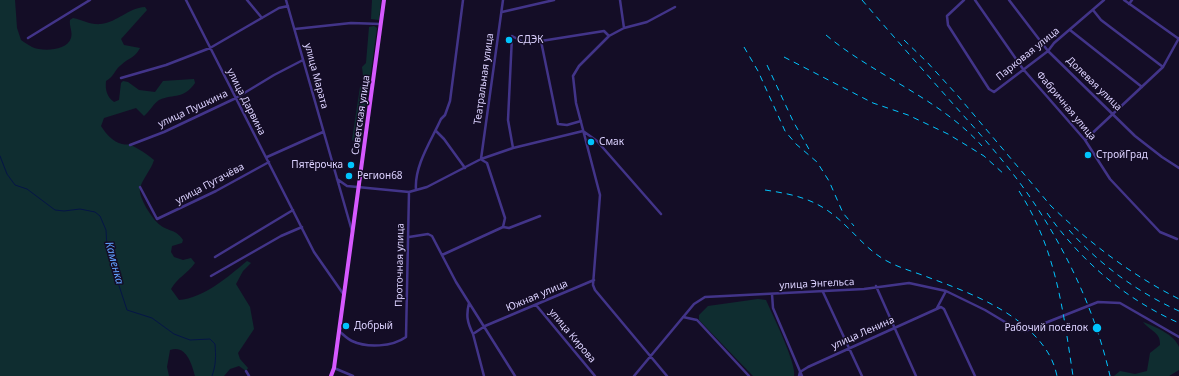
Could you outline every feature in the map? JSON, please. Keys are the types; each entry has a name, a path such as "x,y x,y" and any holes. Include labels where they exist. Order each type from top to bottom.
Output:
{"main road":[{"name":"Советская улица","path":"331,376 334,368 384,0"}],"street":[{"path":"28,38 90,0"},
{"name":"улица Дарвина","path":"186,0 258,143 268,157 269,162 314,252 344,295"},
{"path":"248,0 262,18"},
{"name":"улица Марата","path":"286,0 330,156"},
{"path":"416,190 415,184 421,162 441,119 445,115 450,101 463,0"},
{"name":"Театральная улица","path":"481,159 503,0"},
{"path":"502,12 554,0"},
{"path":"620,0 624,28"},
{"name":"Парковая улица","path":"964,0 947,16 948,25 956,34 989,89 994,92 1048,51 1054,43 1104,0"},
{"name":"Фабричная улица","path":"975,0 1023,69 1085,140 1110,179 1160,232 1177,239"},
{"name":"Долевая улица","path":"1010,0 1048,51 1135,136 1179,168"},
{"path":"1085,140 1163,67 1179,38 1124,0"},
{"path":"1129,4 1132,0"},
{"path":"121,78 166,65 210,48 279,8 288,6"},
{"path":"667,376 595,290 593,285 600,195 583,131 573,76 580,66 609,36 624,28 647,22 675,7"},
{"path":"1093,10 1101,20 1163,67"},
{"path":"295,29 351,23 381,24"},
{"path":"1070,30 1142,87"},
{"path":"513,148 508,120 512,36 523,42 541,41 593,31 604,31 609,36"},
{"path":"541,41 558,124 567,125 581,122"},
{"name":"улица Пушкина","path":"130,145 236,98 274,75 303,60"},
{"path":"436,131 444,139 465,168"},
{"path":"337,179 347,186 409,192 427,187 481,159 513,148 583,131 597,141 661,214"},
{"path":"268,157 323,132"},
{"name":"Советская улица","path":"330,156 352,231"},
{"path":"481,159 487,163 505,218 503,227"},
{"name":"улица Пугачёва","path":"140,187 158,219 216,191 269,162"},
{"name":"Проточная улица","path":"339,331 351,341 377,346 400,342 406,338 409,192"},
{"path":"215,257 293,210"},
{"path":"442,255 503,227 509,228 540,216"},
{"path":"211,276 281,236 302,227"},
{"path":"409,237 428,234 432,236 456,282 515,376"},
{"name":"Южная улица","path":"473,334 485,326 594,280"},
{"name":"улица Энгельса","path":"634,376 694,304 705,297 823,292 864,289 876,286 909,283 946,291 985,310 1014,328 1025,331 1098,302 1111,302 1120,303 1179,337"},
{"path":"876,286 916,376"},
{"path":"936,308 946,291"},
{"path":"823,292 862,376"},
{"path":"772,294 773,308 802,376"},
{"path":"469,302 466,310 467,318 473,334 484,376"},
{"name":"улица Кирова","path":"536,305 595,376"},
{"path":"936,308 944,308 975,376"},
{"name":"улица Ленина","path":"800,372 936,308"},
{"path":"683,317 697,320 749,376"},
{"path":"334,368 353,376"},
{"path":"246,371 249,376"},
{"path":"799,376 800,372"}],"green space":[{"path":"0,0 15,0 17,28 21,40 36,49 42,50 60,48 69,42 71,38 70,20 73,18 90,23 101,24 113,21 133,10 145,7 147,10 121,39 124,45 140,48 134,56 119,67 106,81 107,93 114,102 119,100 121,83 123,81 128,82 139,90 155,92 163,81 194,79 195,83 187,92 159,100 144,116 136,108 104,118 101,126 107,135 113,140 119,143 131,145 154,160 140,188 141,197 146,208 157,222 163,227 178,234 183,240 182,243 172,246 171,252 174,257 183,260 191,258 195,263 171,289 179,300 198,295 206,291 224,280 247,261 251,263 243,271 236,284 250,307 254,329 238,353 240,359 248,368 246,371 239,366 230,369 224,376 195,376 187,356 184,352 176,349 170,350 167,367 169,376 0,376"},
{"path":"372,0 381,0 379,20 371,19"},
{"path":"374,26 377,28 368,89 362,124 356,143 352,140 360,87 364,84 362,67 366,63 369,27"},
{"path":"758,299 766,300 788,350 792,361 794,376 753,376 699,320 699,315 708,306"},
{"path":"1143,322 1169,335 1177,343 1179,347 1179,370 1169,376 1114,376 1120,371 1135,374 1147,371 1150,353 1160,345 1160,341 1157,334"}],"waterway":[{"name":"Каменка","path":"0,156 7,174 15,185 27,189 55,210 64,211 80,209 95,212 100,216 106,230 107,249 127,310 152,318 174,334 190,340 210,339 215,344 216,356 212,376"}],"railway":[{"path":"862,0 994,151 1032,200 1069,263 1089,307 1110,376"},
{"path":"826,35 845,50 946,114 965,129 982,146"},
{"path":"904,40 927,62 958,96 1051,206 1096,246 1128,269 1179,299"},
{"path":"744,47 758,71 785,131 796,144 817,162 829,181 843,213 854,226"},
{"path":"784,57 873,103 908,115 948,134 984,156 1005,175"},
{"path":"767,65 793,121 810,151"},
{"path":"765,190 788,194 817,204 835,216 868,248 890,263 969,293 1016,319 1042,344 1053,362 1057,376"},
{"path":"1019,191 1032,213 1050,258 1066,327 1073,376"},
{"path":"1047,213 1060,231 1089,263 1122,290 1140,302 1179,323"},
{"path":"1069,230 1106,266 1148,295 1179,311"}],"place":[{"name":"СДЭК","path":"509,40"},
{"name":"Смак","path":"591,142"},
{"name":"СтройГрад","path":"1088,155"},
{"name":"Пятёрочка","path":"351,165"},
{"name":"Регион68","path":"349,176"},
{"name":"Добрый","path":"346,326"},
{"name":"Рабочий посёлок","path":"1097,328"}]}
